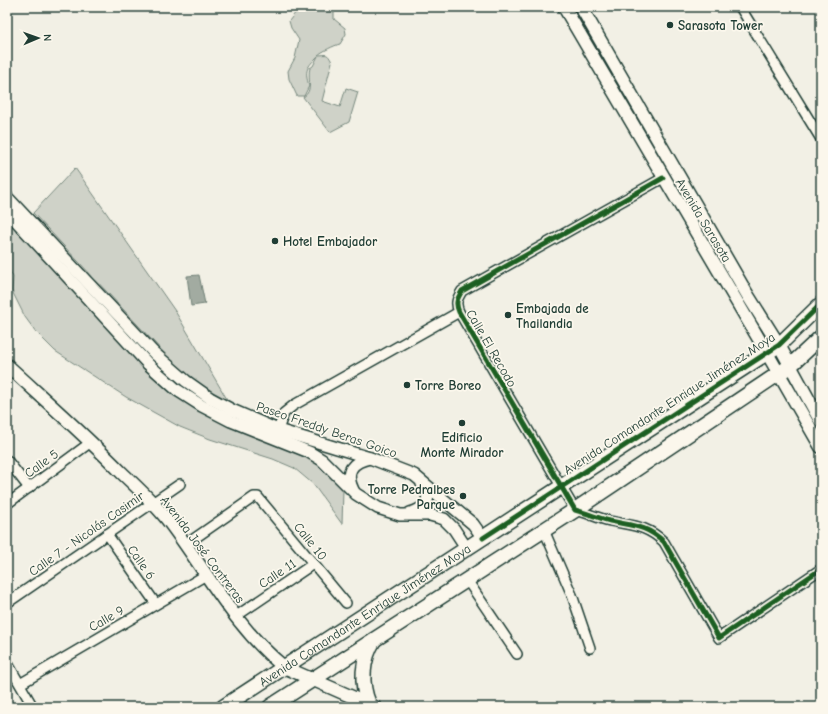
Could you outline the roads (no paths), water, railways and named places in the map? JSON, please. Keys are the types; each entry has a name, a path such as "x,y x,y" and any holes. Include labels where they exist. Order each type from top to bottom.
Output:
{"main road":[{"name":"Avenida Sarasota","path":"564,7 767,353 784,370 821,422"},
{"name":"Avenida Sarasota","path":"581,7 747,294 779,345 784,370 821,448"},
{"name":"Avenida Comandante Enrique Jiménez Moya","path":"223,707 779,345 821,304"},
{"name":"Avenida Comandante Enrique Jiménez Moya","path":"270,707 575,510 784,370 821,337"},
{"name":"Avenida José Contreras","path":"7,365 91,442 166,518 236,616 274,658 284,667 372,705"},
{"path":"372,705 365,695 364,670 368,650 374,640"}],"street":[{"path":"740,7 821,139"},
{"name":"Calle El Recodo","path":"575,510 458,312 456,300 462,291 663,178"},
{"name":"Paseo Freddy Beras Goico","path":"7,197 154,353 186,381 210,398 232,410 278,430 370,458 414,475 473,524 483,538"},
{"name":"Paseo Freddy Beras Goico","path":"7,212 148,364 178,390 202,406 231,421 308,452 322,460 356,494 378,508 400,515 430,515 444,519 454,529 467,549"},
{"path":"278,430 284,413 294,405 458,312"},
{"name":"Calle 5","path":"7,504 91,442"},
{"path":"356,494 350,482 350,471 355,463 362,459 370,458"},
{"path":"7,460 29,488"},
{"path":"400,515 421,509 427,503 427,491 414,475"},
{"name":"Calle 7 - Nicolás Casimir","path":"7,604 180,484"},
{"name":"Calle 10","path":"185,545 258,497 346,604"},
{"path":"575,510 646,529 664,542 719,638 821,569"},
{"path":"544,530 572,595 590,648"},
{"name":"Calle 6","path":"107,534 156,604"},
{"name":"Calle 11","path":"236,616 313,564"},
{"name":"Calle 9","path":"20,684 206,575"},
{"path":"467,580 517,654"},
{"path":"7,662 34,707"}],"place":[{"name":"Sarasota Tower","path":"670,25"},
{"name":"Hotel Embajador","path":"275,241"},
{"name":"Embajada de Thailandia","path":"508,315"},
{"name":"Torre Boreo","path":"407,385"},
{"name":"Edificio Monte Mirador","path":"462,423"},
{"name":"Torre Pedralbes Parque","path":"463,496"}]}
